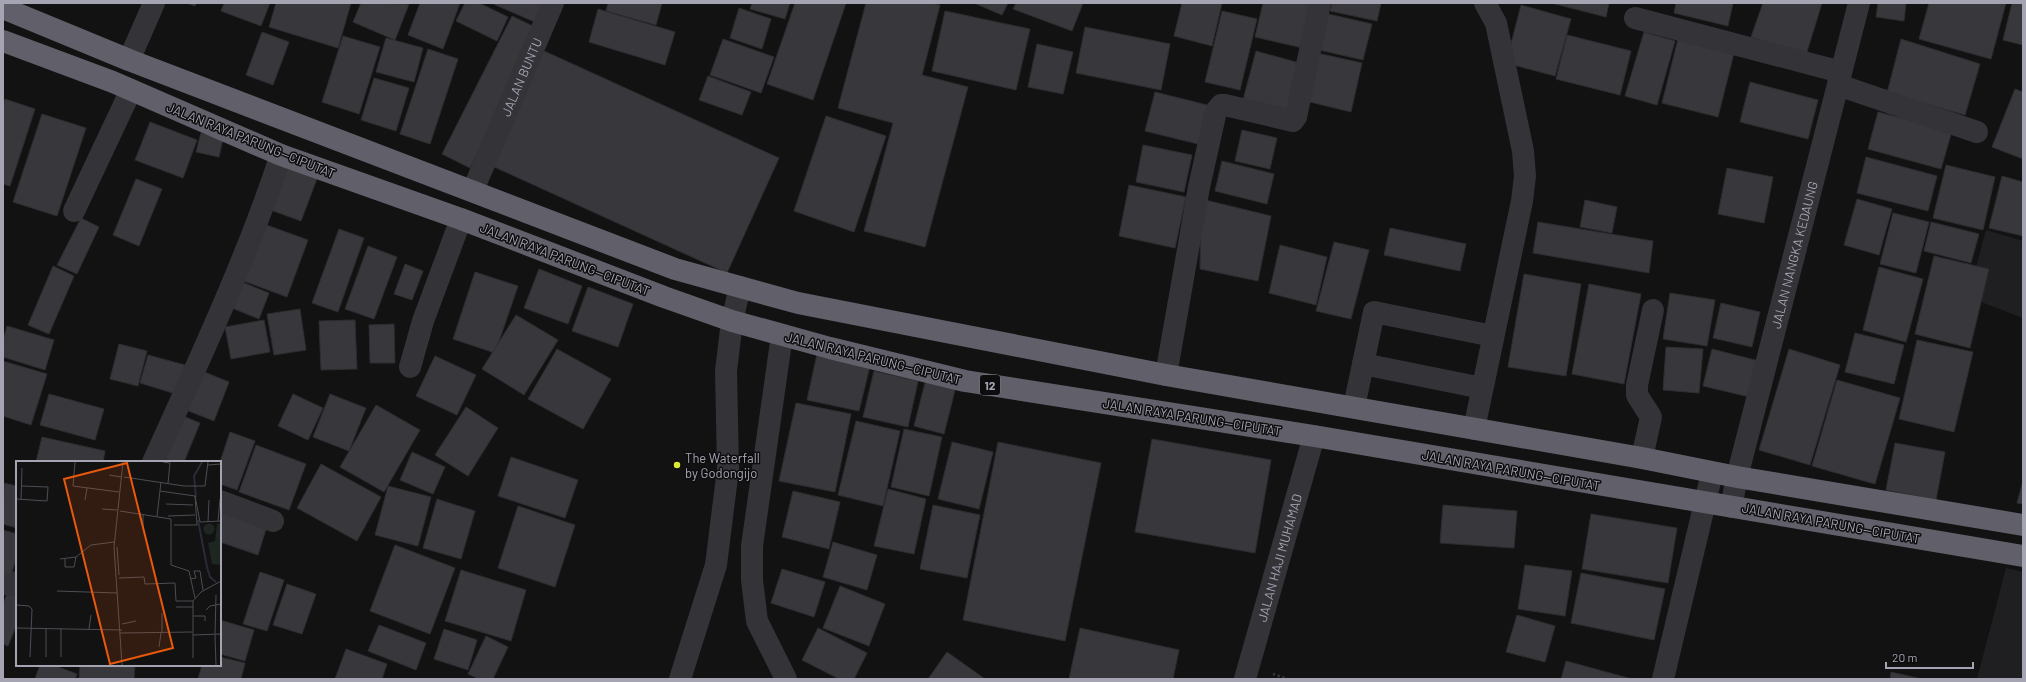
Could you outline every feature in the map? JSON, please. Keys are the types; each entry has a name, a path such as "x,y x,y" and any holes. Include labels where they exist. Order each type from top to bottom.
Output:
{"highway":[{"path":"3,8 129,60 473,190 490,198 674,269 740,288 838,312 1166,375 1642,458 1737,477 2023,525"},
{"name":"JALAN RAYA PARUNG—CIPUTAT","path":"3,41 131,90 281,155 461,219 664,297 732,321 782,335 965,381 1314,436 2023,556"},
{"path":"1885,532 1889,503"}],"street":[{"path":"129,60 154,3"},
{"name":"JALAN BUNTU","path":"473,190 553,3"},
{"path":"1166,375 1199,187 1216,111 1221,105 1225,105 1293,121 1296,117 1320,3"},
{"path":"1474,429 1522,201 1525,176 1523,151 1496,23 1485,3"},
{"name":"JALAN NANGKA KEDAUNG","path":"1731,507 1737,477 1859,3"},
{"path":"1634,18 1840,78 1976,132"},
{"path":"74,211 131,90"},
{"path":"153,461 203,351 263,209 281,155"},
{"path":"410,367 423,321 461,219"},
{"path":"680,679 716,565 728,469 726,371 732,321 740,288"},
{"path":"1642,458 1651,417 1637,395 1637,385 1653,310"},
{"path":"1354,407 1374,312 1493,336"},
{"path":"782,335 752,546 752,580 757,621 786,679"},
{"path":"1363,364 1482,388"},
{"name":"JALAN HAJI MUHAMAD","path":"1245,679 1314,436"},
{"path":"1663,679 1712,472"},
{"path":"221,501 273,521"},
{"path":"3,582 10,585 16,582"}],"shaded area":[{"path":"1986,230 2023,241 2023,318 1968,297"},
{"path":"2006,568 2023,572 2023,679 1977,679"}],"building":[{"path":"186,3 196,3 195,6"},
{"path":"224,3 270,3 261,26 221,11"},
{"path":"276,3 351,3 338,48 269,27"},
{"path":"361,3 409,4 395,40 353,22"},
{"path":"420,3 460,3 443,49 408,35"},
{"path":"465,3 479,3 508,17 497,41 456,21"},
{"path":"491,3 546,3 537,23"},
{"path":"608,3 662,3 656,25 606,11"},
{"path":"752,3 790,3 785,19 750,9"},
{"path":"795,3 846,3 813,100 767,84"},
{"path":"866,3 933,3 940,5 922,75 968,87 925,247 864,231 893,123 838,108"},
{"path":"974,3 1008,3 1002,15"},
{"path":"1016,3 1083,3 1072,31 1013,9"},
{"path":"1182,3 1222,3 1212,46 1174,36"},
{"path":"1263,3 1317,3 1307,49 1255,37"},
{"path":"1332,3 1381,3 1377,21 1330,11"},
{"path":"1551,3 1609,3 1606,17"},
{"path":"1676,3 1733,3 1728,26 1674,13"},
{"path":"1763,3 1822,3 1806,55 1751,37"},
{"path":"1878,3 1906,3 1904,21 1876,17"},
{"path":"1929,3 2006,3 1991,59 1919,39"},
{"path":"2012,3 2023,3 2023,45 2003,40"},
{"path":"1521,5 1571,19 1555,76 1506,63"},
{"path":"739,8 771,19 762,49 730,38"},
{"path":"598,9 675,32 665,65 589,42"},
{"path":"945,11 1030,29 1016,90 932,71"},
{"path":"1222,11 1257,19 1240,90 1205,82"},
{"path":"1324,13 1372,24 1363,60 1315,49"},
{"path":"512,16 541,30 470,168 442,154"},
{"path":"1085,27 1170,44 1161,90 1076,73"},
{"path":"262,32 289,42 273,85 246,75"},
{"path":"1644,32 1675,41 1657,105 1625,96"},
{"path":"1567,35 1631,51 1620,95 1556,79"},
{"path":"1679,35 1735,49 1718,117 1662,103"},
{"path":"343,36 380,47 359,114 322,102"},
{"path":"386,38 423,48 414,82 376,72"},
{"path":"723,39 774,57 761,93 710,75"},
{"path":"1901,39 1980,64 1965,115 1887,93"},
{"path":"1037,44 1073,52 1063,94 1028,87"},
{"path":"428,49 458,59 430,144 400,134"},
{"path":"542,50 779,158 727,273 490,165"},
{"path":"1256,51 1303,64 1290,113 1243,100"},
{"path":"1317,53 1362,63 1351,112 1306,101"},
{"path":"708,76 751,92 742,115 699,100"},
{"path":"374,78 409,88 396,131 361,120"},
{"path":"1750,82 1818,100 1808,139 1740,122"},
{"path":"2015,89 2023,92 2023,159 1992,147"},
{"path":"1155,92 1215,107 1206,146 1145,131"},
{"path":"5,99 35,109 10,186 3,184 3,105"},
{"path":"1878,112 1952,131 1941,169 1868,149"},
{"path":"42,114 86,128 57,216 13,202"},
{"path":"826,116 886,136 854,232 794,211"},
{"path":"150,122 197,140 183,178 135,160"},
{"path":"1242,130 1277,138 1270,169 1235,161"},
{"path":"201,133 223,139 219,157 196,152"},
{"path":"1143,145 1192,155 1184,192 1136,182"},
{"path":"1866,157 1937,176 1928,211 1857,193"},
{"path":"1222,161 1274,174 1267,204 1215,191"},
{"path":"284,163 318,176 301,221 268,209"},
{"path":"1946,165 1995,177 1983,230 1933,218"},
{"path":"1727,168 1773,177 1764,223 1718,214"},
{"path":"2002,176 2023,182 2023,236 1989,228"},
{"path":"136,179 162,189 139,246 113,235"},
{"path":"1129,185 1186,197 1175,248 1119,236"},
{"path":"1201,199 1271,216 1258,281 1200,269"},
{"path":"1857,199 1892,209 1879,255 1844,245"},
{"path":"1585,200 1617,207 1612,233 1580,227"},
{"path":"1893,213 1929,222 1916,273 1880,264"},
{"path":"81,218 99,227 77,274 57,265"},
{"path":"1538,222 1653,241 1649,273 1533,253"},
{"path":"1931,222 1979,234 1971,263 1924,251"},
{"path":"261,223 308,240 287,297 241,280"},
{"path":"1390,228 1466,244 1460,271 1384,255"},
{"path":"339,229 364,238 338,312 312,303"},
{"path":"1334,242 1369,250 1351,319 1316,311"},
{"path":"1280,245 1327,257 1316,305 1269,293"},
{"path":"368,246 397,257 374,319 345,309"},
{"path":"1934,256 1989,269 1970,348 1915,334"},
{"path":"405,264 423,271 412,300 394,294"},
{"path":"53,266 74,276 49,334 28,325"},
{"path":"1879,267 1923,279 1906,342 1863,330"},
{"path":"539,269 582,286 568,324 524,308"},
{"path":"475,272 518,286 495,353 453,339"},
{"path":"1524,274 1581,284 1566,376 1508,367"},
{"path":"237,280 269,293 259,319 227,306"},
{"path":"1589,284 1641,294 1624,384 1572,374"},
{"path":"588,287 633,304 618,347 572,331"},
{"path":"1670,293 1715,300 1707,346 1663,339"},
{"path":"1721,303 1760,312 1752,347 1713,338"},
{"path":"300,309 306,350 274,355 267,314"},
{"path":"516,315 558,340 524,395 482,369"},
{"path":"264,320 270,352 231,359 225,327"},
{"path":"355,320 357,369 321,370 319,321"},
{"path":"394,324 395,363 370,363 369,325"},
{"path":"7,326 54,340 45,370 3,357 3,340"},
{"path":"1855,333 1904,345 1894,384 1845,372"},
{"path":"1917,340 1973,352 1954,432 1899,419"},
{"path":"119,344 147,351 138,386 110,379"},
{"path":"1666,347 1703,349 1699,393 1663,390"},
{"path":"557,349 611,379 583,429 528,399"},
{"path":"1712,349 1763,362 1754,398 1703,386"},
{"path":"1789,349 1840,365 1810,465 1759,450"},
{"path":"817,354 870,366 859,411 807,400"},
{"path":"148,355 185,365 176,394 140,383"},
{"path":"435,356 476,375 457,415 416,396"},
{"path":"3,361 47,374 31,425 3,416"},
{"path":"202,371 229,382 214,421 186,410"},
{"path":"874,371 918,381 908,427 863,417"},
{"path":"927,375 957,382 944,434 914,426"},
{"path":"1837,380 1900,398 1875,484 1812,466"},
{"path":"49,394 104,409 95,440 40,425"},
{"path":"293,394 323,408 308,440 278,426"},
{"path":"330,394 366,408 349,451 313,437"},
{"path":"796,403 851,414 835,492 779,481"},
{"path":"376,405 420,430 384,492 340,467"},
{"path":"466,407 498,428 468,476 435,455"},
{"path":"178,414 200,423 184,461 170,461 161,457"},
{"path":"856,421 900,431 883,506 838,495"},
{"path":"904,429 942,437 929,496 891,487"},
{"path":"230,432 255,441 237,490 221,484 220,461"},
{"path":"42,437 105,451 103,461 36,461"},
{"path":"1152,439 1271,460 1255,553 1135,532"},
{"path":"952,442 993,452 979,509 938,499"},
{"path":"998,442 1101,463 1065,641 963,620"},
{"path":"1895,443 1945,452 1936,500 1886,490"},
{"path":"256,445 306,464 289,510 239,492"},
{"path":"412,452 445,467 433,494 400,480"},
{"path":"511,457 578,480 565,518 498,496"},
{"path":"321,464 381,497 357,541 297,508"},
{"path":"2023,481 2023,504 2017,503"},
{"path":"4,483 16,486 16,528 3,524"},
{"path":"388,486 431,497 418,546 375,535"},
{"path":"888,489 926,499 914,554 874,546"},
{"path":"793,491 840,502 829,549 782,537"},
{"path":"437,499 475,511 461,559 423,548"},
{"path":"933,505 980,515 967,578 920,569"},
{"path":"1443,505 1517,511 1514,548 1440,543"},
{"path":"518,506 575,525 555,587 498,568"},
{"path":"221,510 267,526 258,555 221,542"},
{"path":"1591,514 1677,528 1668,583 1582,569"},
{"path":"3,530 16,534 16,559 10,579 3,577"},
{"path":"833,542 877,555 867,590 823,577"},
{"path":"395,545 455,568 430,634 370,611"},
{"path":"1525,565 1572,571 1565,616 1518,609"},
{"path":"782,569 825,582 814,617 771,603"},
{"path":"461,570 526,590 511,641 445,621"},
{"path":"260,572 284,580 267,631 243,624"},
{"path":"1581,573 1665,589 1654,640 1571,623"},
{"path":"287,584 316,594 302,634 273,625"},
{"path":"840,586 885,604 869,646 823,628"},
{"path":"9,589 16,592 16,626 8,646 3,644 3,604"},
{"path":"1517,615 1555,626 1545,662 1506,652"},
{"path":"221,620 254,630 245,661 221,654"},
{"path":"379,625 426,643 416,670 368,651"},
{"path":"818,628 867,653 854,679 839,679 802,660"},
{"path":"1080,628 1179,650 1173,679 1069,679"},
{"path":"444,629 477,640 468,670 434,659"},
{"path":"486,636 508,647 493,679 479,679 468,674"},
{"path":"346,649 387,664 382,679 335,679"},
{"path":"947,652 985,679 928,679"},
{"path":"221,657 245,663 241,679 198,679 202,666 221,666"},
{"path":"1566,661 1632,679 1561,679"},
{"path":"40,666 56,666 77,674 75,679 35,679"},
{"path":"80,666 135,666 134,679 79,679"},
{"path":"1891,672 1922,679 1890,679"}],"place":[{"name":"The Waterfall by Godongijo","path":"677,465"}]}
